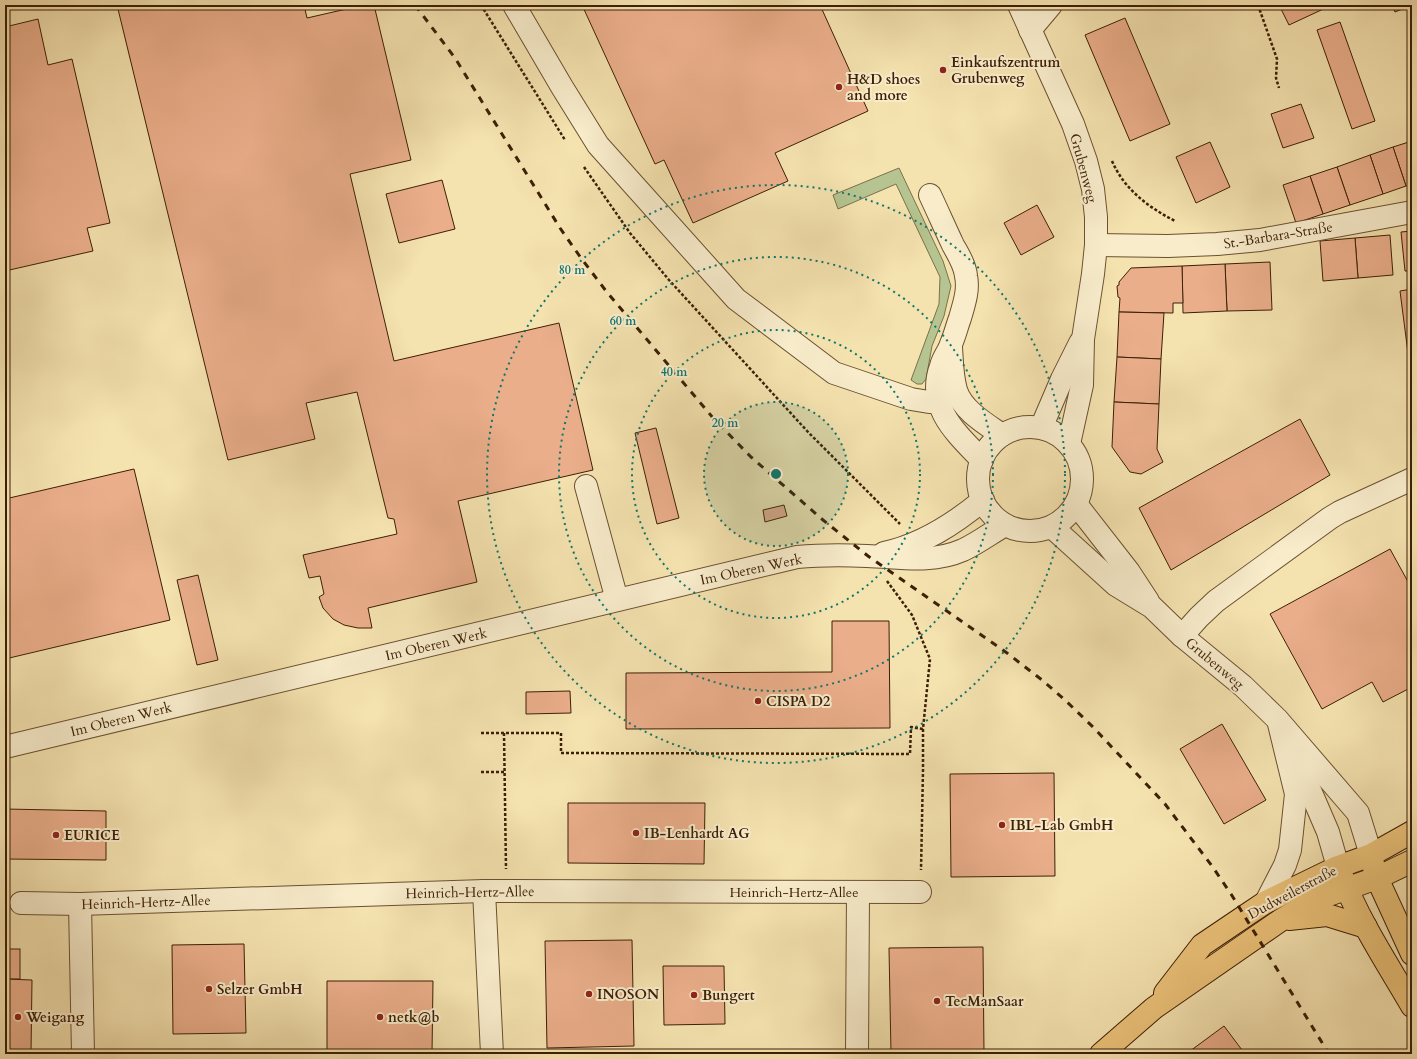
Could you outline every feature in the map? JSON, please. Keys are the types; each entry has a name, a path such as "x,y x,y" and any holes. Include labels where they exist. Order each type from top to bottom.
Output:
{"main road":[{"name":"Dudweilerstraße","path":"1154,1008 1202,944 1266,902 1338,868 1371,855 1412,832"},
{"path":"1371,855 1377,878 1412,954"},
{"name":"Dudweilerstraße","path":"1101,1054 1154,1008 1281,920 1317,899 1377,878 1412,861"},
{"path":"1338,868 1346,888 1366,927 1412,1006"},
{"path":"1281,920 1326,916 1366,927"}],"street":[{"path":"514,5 598,145 736,299 834,373 911,399 939,402"},
{"name":"Grubenweg","path":"1019,5 1073,124 1086,161 1096,217 1096,245 1093,274 1083,339 1082,385 1069,444"},
{"path":"1030,30 1051,5"},
{"path":"930,195 960,258 966,275 966,290 963,306 951,345 941,365 937,379 939,402 945,418 958,435 982,460"},
{"name":"St.-Barbara-Straße","path":"1096,245 1175,246 1260,240 1412,212"},
{"name":"Grubenweg","path":"1041,428 1062,379 1083,339"},
{"path":"951,345 952,372 957,392 967,408 980,420 1002,435"},
{"path":"1027,427 1041,428 1052,431 1069,444 1078,458 1082,473 1082,489 1070,514 1052,527 1036,531 1020,530 1005,524 988,510 979,487 978,474 986,451 993,442 1002,435 1027,427"},
{"path":"1182,636 1199,616 1216,601 1330,518 1340,512 1412,480"},
{"path":"586,486 617,600"},
{"name":"Im Oberen Werk","path":"868,556 898,550 938,532 960,519 983,500"},
{"name":"Grubenweg","path":"1076,504 1129,572 1152,607"},
{"name":"Im Oberen Werk","path":"5,747 797,557 820,555 918,559 943,556 962,550 981,540 1005,524"},
{"name":"Grubenweg","path":"1052,527 1116,585 1152,607 1182,636 1243,686 1278,719 1358,813 1371,855"},
{"path":"1266,902 1285,865 1290,850 1296,794 1278,719"},
{"name":"Grubenweg","path":"1278,719 1293,749 1328,832 1338,868"},
{"path":"484,891 492,1054"},
{"name":"Heinrich-Hertz-Allee","path":"21,903 80,904 484,891 920,892"},
{"path":"857,1054 858,892"},
{"path":"80,904 83,1054"}],"path":[{"path":"481,5 568,144"},
{"path":"1258,5 1277,60 1276,78 1280,88"},
{"path":"1111,161 1124,183 1141,200 1158,212 1181,224"},
{"path":"580,162 630,233 669,280 808,432 917,542"},
{"path":"868,556 912,615 930,659 923,729 920,892"},
{"path":"481,733 561,732 561,753 910,754 911,728 923,729"},
{"path":"504,733 506,891"},
{"path":"481,772 505,772"}],"green space":[{"path":"899,168 943,261 951,286 944,316 932,346 926,379 922,384 917,384 911,380 939,304 940,277 896,184 838,209 833,195"}],"building":[{"path":"117,5 304,5 307,18 364,5 374,5 411,160 350,174 394,361 559,323 593,470 458,501 477,582 368,608 372,628 358,628 344,625 333,619 323,608 319,597 324,594 320,576 309,578 303,555 397,534 394,519 388,518 357,392 306,403 315,439 228,460"},
{"path":"582,5 820,5 868,111 775,153 788,181 693,223 664,160 655,164"},
{"path":"1279,5 1332,5 1289,25"},
{"path":"1392,5 1412,5 1395,12"},
{"path":"1125,18 1170,124 1130,141 1085,35"},
{"path":"38,19 48,65 72,59 110,223 87,228 93,251 5,271 5,27"},
{"path":"1340,22 1375,121 1352,129 1317,30"},
{"path":"1301,104 1314,138 1283,148 1271,114"},
{"path":"1412,141 1412,184 1406,186 1393,147"},
{"path":"1210,142 1230,187 1196,203 1176,157"},
{"path":"1393,147 1406,186 1383,194 1370,155"},
{"path":"1370,155 1383,194 1350,205 1337,167"},
{"path":"1337,167 1350,205 1323,214 1310,176"},
{"path":"1310,176 1323,214 1296,223 1283,185"},
{"path":"442,180 455,229 399,243 386,194"},
{"path":"1037,205 1054,237 1021,255 1004,223"},
{"path":"1412,231 1412,271 1405,271 1401,232"},
{"path":"1390,235 1393,275 1358,278 1355,238"},
{"path":"1355,238 1358,278 1323,281 1320,241"},
{"path":"1270,262 1272,310 1227,311 1225,264"},
{"path":"1225,264 1227,311 1183,313 1182,266"},
{"path":"1182,266 1183,303 1173,303 1173,313 1119,312 1120,298 1118,297 1117,286 1131,268"},
{"path":"1412,289 1412,360 1409,361 1400,291"},
{"path":"1119,312 1164,313 1161,359 1117,357"},
{"path":"1117,357 1161,359 1159,404 1114,402"},
{"path":"1114,402 1159,404 1157,449 1163,462 1141,474 1130,472 1112,447"},
{"path":"1300,419 1330,475 1171,570 1139,508"},
{"path":"656,428 679,518 657,524 635,433"},
{"path":"134,469 170,620 5,659 5,499"},
{"path":"784,505 787,516 765,522 763,510"},
{"path":"1390,549 1412,589 1412,687 1383,702 1372,682 1322,709 1270,614"},
{"path":"198,575 218,660 197,665 177,580"},
{"name":"CISPA D2","path":"832,621 889,621 890,728 626,729 626,673 832,672"},
{"path":"570,691 571,713 526,714 526,692"},
{"path":"1222,724 1266,800 1224,824 1180,749"},
{"name":"IBL-Lab GmbH","path":"1054,773 1055,876 951,877 950,774"},
{"name":"IB-Lenhardt AG","path":"568,803 705,803 704,864 568,863"},
{"name":"EURICE","path":"5,809 106,811 106,860 5,859"},
{"name":"INOSON","path":"632,940 634,1046 547,1048 545,941"},
{"name":"Selzer GmbH","path":"244,944 246,1033 173,1034 172,945"},
{"path":"983,947 984,1054 891,1054 889,948"},
{"path":"5,949 20,949 20,979 5,979"},
{"name":"Bungert","path":"663,966 724,966 725,1024 664,1025"},
{"name":"Weigang","path":"5,979 32,980 31,1054 5,1054"},
{"name":"netk@b","path":"327,981 433,981 432,1054 327,1054"},
{"path":"1224,1026 1245,1054 1186,1054"}],"railway":[{"path":"415,5 455,58 560,228 581,258 606,291 714,419 751,457 823,520 868,556 1007,653 1042,680 1093,727 1165,804 1212,866 1231,894 1329,1054"}],"place":[{"name":"Einkaufszentrum Grubenweg","path":"943,70"},
{"name":"H&D shoes and more","path":"839,87"},
{"name":"CISPA D2","path":"758,701"},
{"name":"IBL-Lab GmbH","path":"1002,825"},
{"name":"IB-Lenhardt AG","path":"636,833"},
{"name":"EURICE","path":"56,835"},
{"name":"Selzer GmbH","path":"209,989"},
{"name":"INOSON","path":"589,994"},
{"name":"Bungert","path":"694,995"},
{"name":"TecManSaar","path":"937,1001"},
{"name":"Weigang","path":"18,1017"},
{"name":"netk@b","path":"380,1017"}]}
